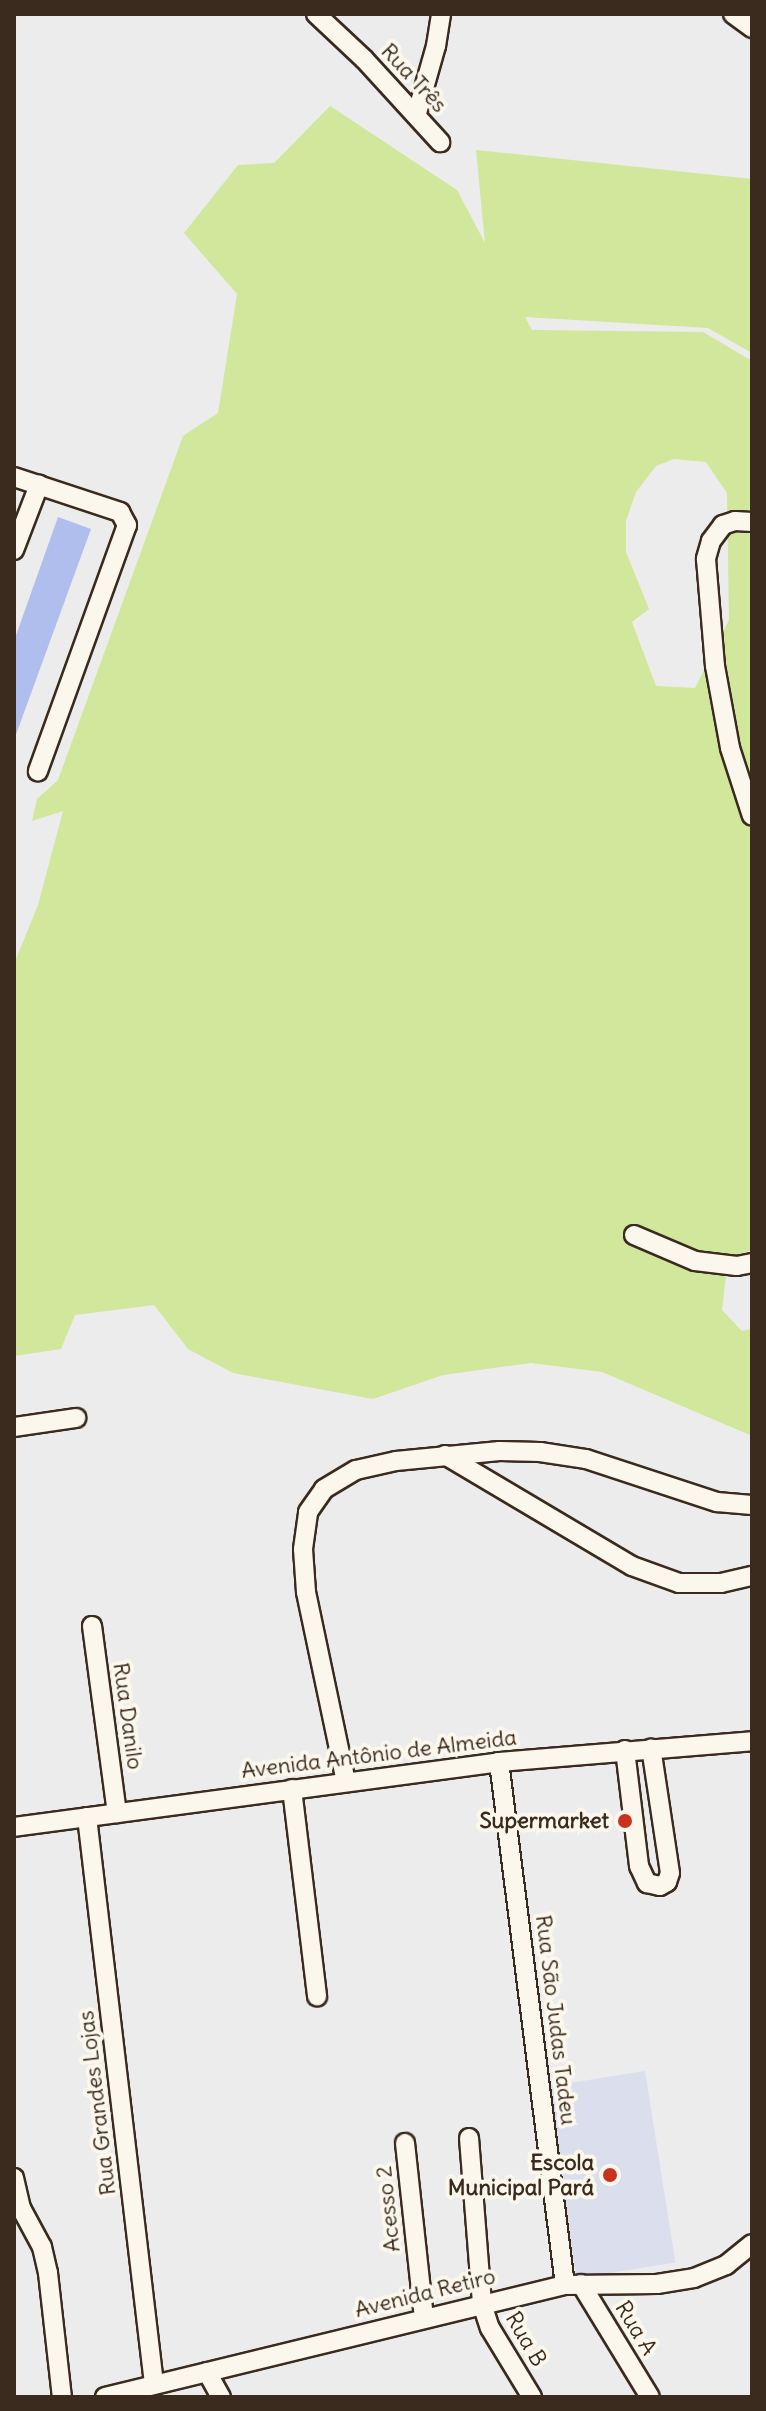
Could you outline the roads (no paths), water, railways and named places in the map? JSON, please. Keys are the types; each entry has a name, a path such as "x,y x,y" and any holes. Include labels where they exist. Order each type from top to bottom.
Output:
{"street":[{"name":"Rua Três","path":"316,14 417,113 440,142"},
{"path":"417,113 436,46 441,14"},
{"path":"733,14 752,28"},
{"path":"14,477 120,512 127,525 38,771"},
{"path":"14,550 39,485"},
{"path":"752,522 735,521 723,525 711,541 706,559 717,680 730,748 752,816"},
{"path":"634,1235 695,1261 737,1266 752,1263"},
{"path":"14,1427 76,1418"},
{"path":"346,1782 306,1592 303,1549 308,1512 324,1489 356,1470 445,1455 540,1452 586,1459 717,1502 752,1505"},
{"path":"445,1455 632,1566 679,1583 721,1583 752,1576"},
{"name":"Rua Danilo","path":"92,1626 117,1813"},
{"name":"Avenida Antônio de Almeida","path":"14,1827 499,1762 752,1741"},
{"path":"625,1750 639,1866 647,1883 660,1886 667,1882 670,1873 651,1748"},
{"name":"Rua São Judas Tadeu","path":"499,1762 573,2285"},
{"path":"292,1789 317,1997"},
{"name":"Rua Grandes Lojas","path":"87,1817 154,2384"},
{"name":"Rua B","path":"469,2138 482,2304 490,2328 532,2397"},
{"name":"Acesso 2","path":"405,2143 424,2317"},
{"path":"14,2178 21,2208 42,2247 48,2273 62,2397"},
{"name":"Avenida Retiro","path":"105,2397 424,2317 573,2285 657,2284 694,2278 726,2265 752,2244"},
{"name":"Rua A","path":"573,2285 650,2397"},
{"path":"207,2372 221,2397"}],"place":[{"name":"Supermarket","path":"625,1821"},
{"name":"Escola Municipal Pará","path":"610,2175"}]}
